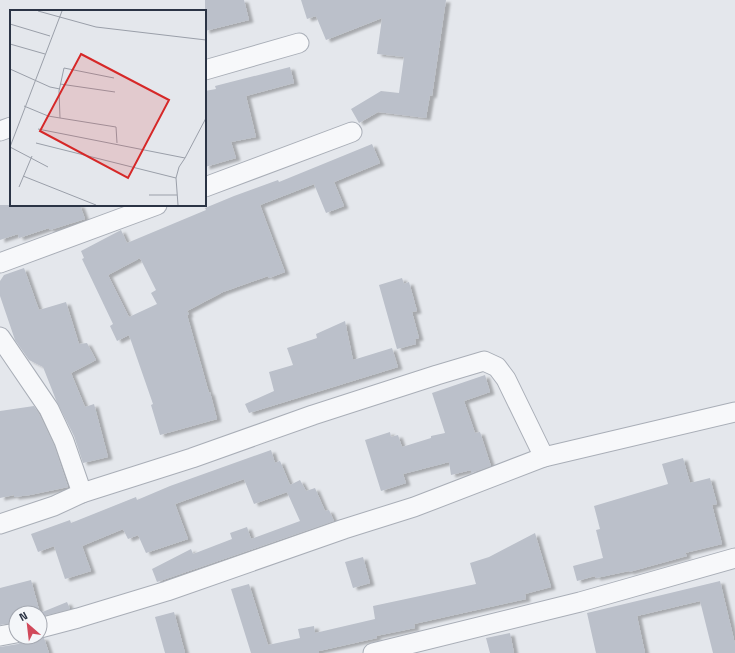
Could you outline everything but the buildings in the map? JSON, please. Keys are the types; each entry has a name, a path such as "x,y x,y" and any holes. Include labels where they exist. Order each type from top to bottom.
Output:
{"street":[{"path":"206,70 299,43"},
{"path":"0,131 10,127"},
{"path":"206,187 352,132"},
{"path":"0,263 154,206"},
{"path":"0,337 49,409 64,441 82,493"},
{"path":"0,524 54,506 82,493 192,458 320,413 484,361 497,367 506,380 544,457"},
{"path":"48,626 167,590 344,529 414,507 544,457 735,412"},
{"path":"373,653 580,602 735,558"}]}
